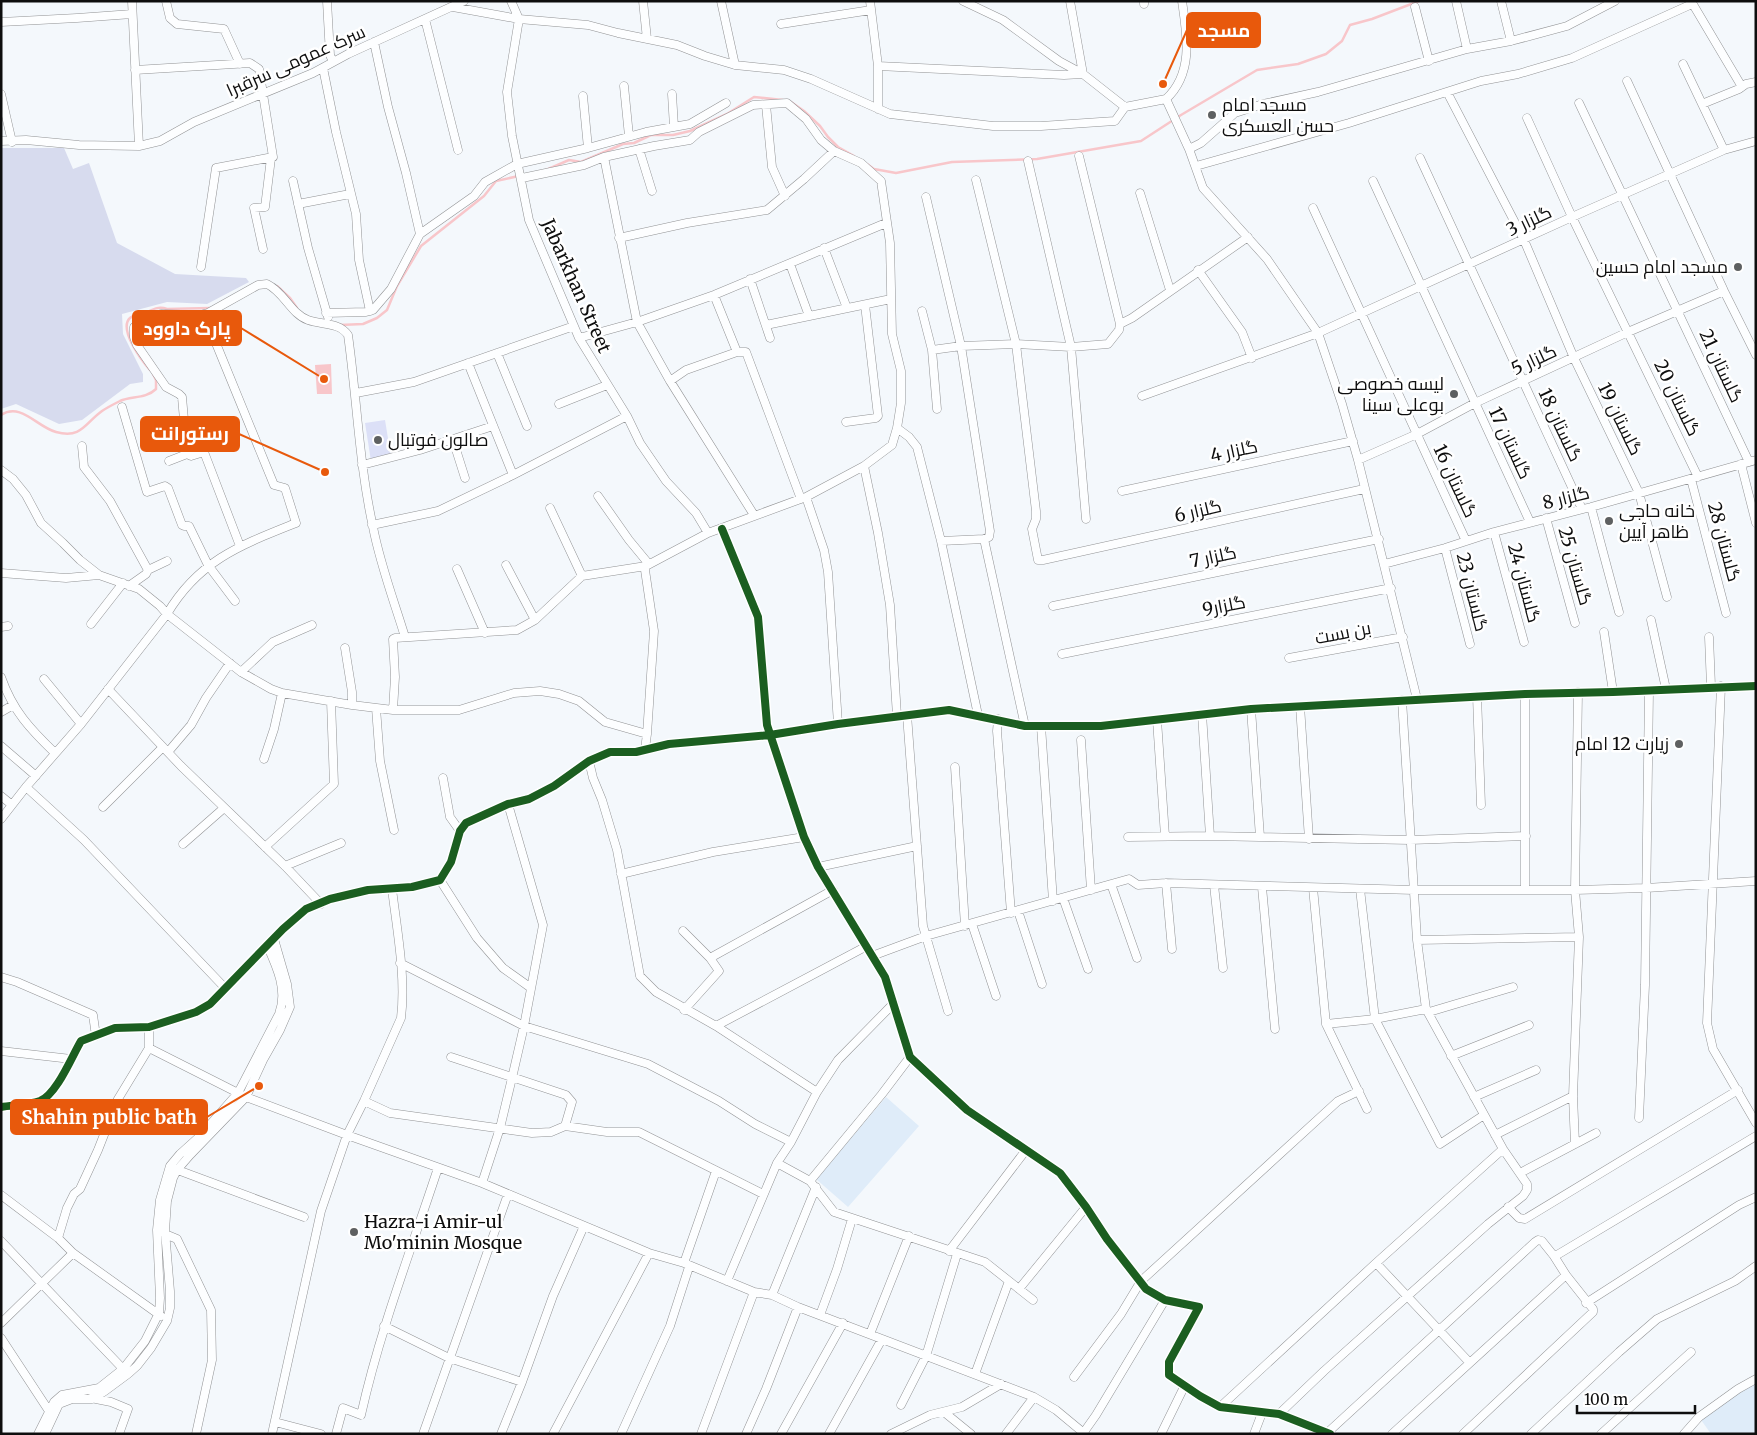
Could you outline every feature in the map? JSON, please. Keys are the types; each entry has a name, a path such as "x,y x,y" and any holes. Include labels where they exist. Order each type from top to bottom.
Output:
{"street":[{"path":"132,1 139,146"},
{"path":"166,1 170,18 177,24 224,29 240,64"},
{"path":"327,1 330,55 333,62"},
{"name":"سرک عمومی سرقبرا","path":"1,141 26,140 139,146 160,141 194,122 323,68 374,42 464,1"},
{"path":"511,1 519,19"},
{"path":"643,1 647,39"},
{"path":"720,1 735,65"},
{"path":"870,1 878,66 878,109"},
{"path":"963,1 1003,20 1059,62 1083,74 1125,107"},
{"path":"1070,1 1083,74"},
{"path":"453,7 519,19 588,25 677,45 735,65 784,70 811,79 890,114 993,126 1041,126 1115,121 1125,107 1166,100 1176,90 1183,75 1187,42 1182,1"},
{"path":"1456,1 1467,49"},
{"path":"1501,1 1511,41"},
{"path":"1189,149 1201,143 1235,113 1263,104 1318,92 1467,49 1511,41 1567,26 1615,1"},
{"path":"1196,166 1285,142 1481,81 1518,74 1572,58 1692,3 1722,57 1742,87"},
{"path":"1415,7 1429,61"},
{"path":"781,24 871,10"},
{"path":"1,22 132,14"},
{"path":"425,19 458,150"},
{"name":"Jabarkhan Street","path":"519,19 507,92 517,164 522,178 529,220 579,338 655,466 666,481 696,513 708,533"},
{"path":"374,42 388,107 420,234"},
{"path":"135,70 250,63 258,69 264,92 274,154 271,158 266,205 265,207 254,208 263,249"},
{"path":"1684,64 1724,150"},
{"path":"878,66 1064,75 1083,74"},
{"path":"323,68 356,214 359,260 370,311"},
{"path":"1627,81 1724,291 1756,355"},
{"path":"1702,104 1746,84 1756,82"},
{"path":"624,86 629,136"},
{"name":"گلستان 19","path":"1447,92 1524,240 1574,358 1639,493 1668,597"},
{"path":"1,94 12,142"},
{"path":"672,94 674,127"},
{"path":"583,96 588,148"},
{"path":"1166,100 1189,149 1203,188 1267,259 1318,333 1358,460 1418,699"},
{"path":"326,313 373,310 392,289 420,234 474,196 485,182 517,164 588,148 629,136 690,124 726,103"},
{"path":"393,710 395,677 393,639 516,630 536,620 582,576 647,565 708,533 804,498 864,466 892,445 897,428 901,404 901,371 892,334 891,263 881,181 861,163 834,151 821,140 806,119 787,103 753,105 699,132 690,140 604,157 584,165 522,178"},
{"name":"گلستان 21","path":"1579,103 1748,462 1756,523"},
{"path":"766,105 772,167 785,196"},
{"name":"گلستان 20","path":"1527,118 1695,478"},
{"name":"گلزار 3","path":"1142,396 1318,333 1724,150 1756,141"},
{"path":"639,150 652,191"},
{"path":"619,238 687,223 767,210 834,151"},
{"path":"932,350 961,346 1016,344 1071,347 1108,344 1119,330 1120,324 1079,156"},
{"path":"604,157 637,322 670,381 754,515"},
{"path":"201,267 216,168 271,158"},
{"name":"گلستان 18","path":"1420,158 1582,509"},
{"path":"1028,161 1071,347 1086,519"},
{"path":"976,180 1016,344"},
{"path":"293,181 308,248 330,325"},
{"name":"گلستان 17","path":"1372,181 1530,522"},
{"path":"298,204 350,194"},
{"path":"1140,194 1170,290"},
{"path":"926,198 961,346 990,531 989,536 984,538 941,541"},
{"name":"گلستان 16","path":"1313,208 1466,541"},
{"path":"579,338 637,322 714,295 886,223"},
{"path":"1120,324 1132,318 1198,270 1248,237"},
{"path":"824,248 847,308"},
{"path":"790,264 809,316"},
{"path":"1198,270 1242,332 1252,358"},
{"path":"750,279 770,338"},
{"path":"187,454 182,397 166,387 137,345 134,337 134,327 161,314 204,314 258,285 267,284 282,295 298,314 308,320 344,329 348,335 356,393 362,465 372,525 405,637"},
{"name":"گلزار 5","path":"1358,460 1417,434 1475,403 1628,332 1724,291"},
{"path":"714,295 737,352"},
{"path":"766,325 891,299"},
{"path":"846,422 876,418 878,416 865,305"},
{"path":"922,311 932,350 937,409"},
{"path":"1,819 81,724 167,614 176,598 188,583 208,565 240,546 296,523 285,488 274,485 204,314"},
{"path":"356,393 414,382 574,326"},
{"name":"گلزار 6","path":"1016,344 1036,511 1036,520 1032,529 1038,560 1092,551 1364,489"},
{"path":"670,381 686,370 737,352 746,352 824,550 828,572 838,724"},
{"path":"497,353 528,426"},
{"path":"468,363 513,475"},
{"path":"559,404 607,385"},
{"path":"122,407 147,492 164,486 168,488 182,524 189,526 208,565 235,601"},
{"path":"372,525 431,514 513,475 627,416"},
{"path":"362,465 453,440 493,426"},
{"path":"897,428 909,437 917,448 941,541 978,715"},
{"path":"453,440 465,478"},
{"name":"گلزار 4","path":"1122,491 1352,441"},
{"path":"82,446 84,467 110,501 148,570"},
{"path":"169,461 187,454 191,456 204,452 240,546"},
{"name":"گلزار 8","path":"1384,564 1748,462"},
{"path":"864,466 878,532 890,605 897,716"},
{"path":"1,470 13,479 26,495 40,523 63,542 80,560 99,575 139,589 167,614 241,672 271,689 352,706 393,710 459,710 514,693 540,691 559,694 579,701 605,722 647,734"},
{"name":"گلستان 28","path":"1695,478 1726,613"},
{"path":"598,496 647,565"},
{"path":"1592,507 1619,612"},
{"path":"550,508 582,576"},
{"name":"گلستان 25","path":"1546,518 1575,622"},
{"path":"722,529 758,617 767,725 804,837 818,867 885,977 910,1058 967,1110 1060,1173 1146,1289 1165,1300 1199,1307 1169,1362 1169,1374 1200,1396 1220,1407 1279,1414 1328,1433 1438,1329 1535,1242 1538,1240 1542,1241 1586,1303 1593,1309 1593,1312 1463,1434"},
{"name":"گلستان 24","path":"1494,532 1524,642"},
{"path":"984,538 1025,726"},
{"name":"گلزار 7","path":"1052,606 1379,539"},
{"name":"گلستان 23","path":"1445,548 1470,644"},
{"path":"91,624 126,584 167,561"},
{"path":"506,565 536,620"},
{"path":"645,749 654,631 645,570 647,565"},
{"path":"457,569 485,633"},
{"path":"1,573 66,578 99,575"},
{"name":"گلزار9","path":"1062,654 1391,588"},
{"path":"1651,620 1666,689"},
{"path":"241,672 274,642 312,624"},
{"path":"1604,632 1612,692"},
{"name":"بن بست","path":"1289,658 1403,637"},
{"path":"1709,638 1711,686"},
{"path":"345,648 351,677 352,706"},
{"path":"103,807 191,725 230,663"},
{"path":"1,677 13,705 34,733 55,754"},
{"path":"44,679 81,724"},
{"path":"1,1107 40,1100 47,1096 61,1078 81,1040 115,1028 149,1027 196,1012 210,1004 283,929 306,909 330,900 368,890 412,887 440,880 451,862 460,831 466,822 508,804 529,799 554,786 589,760 610,752 636,752 669,744 770,735 949,710 1025,726 1101,726 1251,709 1300,706 1477,696 1612,692 1711,686 1756,686"},
{"path":"1720,686 1707,1023 1713,1049 1756,1122"},
{"path":"108,689 166,750 285,866 321,904"},
{"path":"1639,1118 1645,985 1649,690"},
{"path":"264,759 274,729 282,692"},
{"path":"1574,1144 1573,1096 1579,937 1575,890 1578,692"},
{"path":"1525,694 1525,889"},
{"path":"1477,696 1481,806"},
{"path":"1279,1414 1407,1296 1523,1196 1527,1190 1527,1184 1503,1149 1427,1010 1417,940 1402,700"},
{"path":"265,848 334,784 331,701"},
{"path":"1,712 13,705"},
{"path":"1300,706 1309,839"},
{"path":"376,708 380,761 394,830"},
{"path":"1251,709 1260,838"},
{"path":"1202,714 1210,836"},
{"path":"907,715 923,926 948,1012"},
{"path":"998,720 997,731 1014,912 1042,984"},
{"path":"1156,720 1165,836"},
{"path":"1041,726 1053,901"},
{"path":"1081,740 1091,890"},
{"path":"1,746 36,776"},
{"path":"589,760 616,850 640,976 656,992 684,1010 716,1026 817,1092"},
{"path":"955,767 968,925 996,996"},
{"path":"443,778 450,817 460,831"},
{"path":"26,787 84,840 225,988"},
{"path":"1,796 12,805"},
{"path":"482,1183 500,1128 512,1078 543,925 508,804"},
{"path":"183,844 224,808"},
{"path":"1128,837 1210,836 1410,840 1526,836"},
{"path":"621,874 713,852 804,837"},
{"path":"285,866 341,844"},
{"path":"818,867 917,846"},
{"path":"872,956 926,936 1129,879 1138,885 1166,883 1414,890 1575,890 1646,888 1756,881"},
{"path":"440,880 478,938 503,968 531,988"},
{"path":"1166,883 1172,949"},
{"path":"1112,884 1137,958"},
{"path":"1214,885 1223,968"},
{"path":"1262,887 1276,1029"},
{"path":"1313,888 1326,1024 1367,1109"},
{"path":"272,1434 321,1211 346,1135 364,1101 401,1018 403,1004 392,889"},
{"path":"1360,889 1375,1019 1440,1144 1484,1115"},
{"path":"710,958 833,890"},
{"path":"1063,898 1088,970"},
{"path":"683,931 710,958 719,971 684,1010"},
{"path":"1417,940 1579,937"},
{"path":"92,1399 125,1372 145,1341 159,1313 162,1232 174,1168 203,1137 246,1097 290,1007 287,984 274,939"},
{"path":"203,1137 238,1093 282,1006 282,989 279,975 267,946"},
{"path":"716,1026 865,947"},
{"path":"400,963 524,1026 648,1064 720,1101 756,1124 791,1142"},
{"path":"1,977 93,1015 96,1036"},
{"path":"1326,1024 1375,1019 1427,1010 1513,988"},
{"path":"727,1281 777,1163 791,1142 817,1092 838,1060 894,1003"},
{"path":"1451,1056 1530,1026"},
{"path":"58,1238 67,1208 74,1194 80,1189 84,1181 118,1099 149,1048 149,1027"},
{"path":"149,1048 246,1097 482,1183 649,1253 687,1265 754,1292 772,1296 1034,1397 1056,1410 1084,1433 1165,1300"},
{"path":"1,1051 71,1059"},
{"path":"451,1057 566,1095 572,1102 565,1126"},
{"path":"772,1296 813,1184 910,1058"},
{"path":"1474,1097 1536,1070"},
{"path":"1508,1207 1519,1218 1525,1219 1738,1090"},
{"path":"1074,1377 1121,1314 1141,1281 1338,1101 1359,1091"},
{"path":"1495,1135 1573,1096"},
{"path":"364,1101 390,1113 532,1133 551,1132 565,1126 607,1132 639,1132 763,1194"},
{"path":"1520,1173 1596,1133"},
{"path":"1554,1256 1558,1256 1756,1136"},
{"path":"1220,1407 1503,1149"},
{"path":"901,1405 926,1356 953,1252 1026,1150"},
{"path":"777,1163 813,1184 834,1212 984,1262 1033,1300"},
{"path":"174,1168 304,1217"},
{"path":"336,1434 343,1408 361,1415 384,1326 438,1168"},
{"path":"621,1434 670,1326 716,1171"},
{"path":"423,1434 508,1194"},
{"path":"1,1195 58,1238 73,1253 159,1313 166,1321"},
{"path":"1586,1303 1738,1205 1756,1197"},
{"path":"1019,1289 1086,1207"},
{"path":"820,1314 837,1269 852,1219"},
{"path":"501,1434 553,1296 584,1226"},
{"path":"38,1434 54,1402 62,1395 99,1388 137,1366 151,1348 166,1321 170,1308 170,1291 162,1232"},
{"path":"162,1232 177,1239 211,1310 212,1360 196,1434"},
{"path":"870,1334 909,1236"},
{"path":"1,1241 125,1372"},
{"path":"1,1323 73,1253"},
{"path":"554,1434 649,1253"},
{"path":"1376,1263 1469,1362"},
{"path":"1532,1434 1658,1318 1735,1282 1756,1266"},
{"path":"1392,1434 1566,1275"},
{"path":"975,1374 1009,1281"},
{"path":"701,1434 754,1292"},
{"path":"746,1434 798,1307"},
{"path":"781,1434 842,1323"},
{"path":"384,1326 449,1358 522,1382"},
{"path":"1,1338 49,1411"},
{"path":"829,1434 882,1339"},
{"path":"1601,1434 1691,1352"},
{"path":"1684,1434 1699,1417 1738,1389 1756,1379"},
{"path":"891,1434 930,1414 962,1407 1001,1384"},
{"path":"1161,1434 1185,1384"},
{"path":"86,1391 92,1399"},
{"path":"1006,1434 1034,1397"},
{"path":"45,1434 59,1404 72,1399 92,1399 111,1402 128,1409 119,1434"},
{"path":"944,1412 971,1434"},
{"path":"1254,1434 1262,1413"},
{"path":"275,1422 321,1434"}],"shaded area":[{"path":"1,148 64,148 73,169 89,163 117,243 175,274 246,278 249,282 207,304 167,302 122,314 123,334 143,374 143,382 130,384 82,420 59,424 16,404 1,409"},
{"path":"331,364 332,394 317,394 315,365"},
{"name":"صالون فوتبال","path":"385,420 391,457 371,461 365,423"},
{"path":"886,1097 919,1126 848,1207 816,1179"},
{"path":"1756,1379 1756,1434 1711,1434 1699,1417"}],"waterway":[{"path":"867,164 874,169 896,173 952,162 1037,159 1141,141 1257,70 1298,64 1326,54 1342,41 1350,25 1372,19 1419,1"},
{"path":"546,170 569,160 581,162 623,144 634,143 651,135 673,135 690,131 727,114 754,97 783,100"},
{"path":"791,102 820,126 838,147 854,156"},
{"path":"340,325 363,324 377,318 387,310 397,286 421,246 484,196 496,181 519,176"},
{"path":"277,286 290,298 297,308"},
{"path":"150,370 132,345 127,330 127,323 130,318 159,308 210,308"},
{"path":"1,415 15,411 56,432 65,434 77,432 102,411 116,403 124,399 143,396 156,389 156,380 153,374"}],"cycle path":[{"path":"722,529 758,617 767,725 804,837 818,867 885,977 910,1057 967,1110 1060,1173 1107,1239 1146,1289 1165,1300 1199,1307 1169,1362 1169,1375 1220,1407 1279,1414 1330,1434"},
{"path":"1,1107 40,1101 46,1097 64,1074 81,1041 115,1028 149,1027 196,1012 210,1004 283,929 306,909 330,899 368,890 412,887 440,880 451,862 460,831 466,823 508,804 529,799 554,786 589,761 610,752 636,752 669,744 770,735 949,710 1025,726 1101,726 1251,709 1525,694 1756,686"}],"place":[{"name":"مسجد","path":"1163,84"},
{"name":"مسجد امام حسن العسکری","path":"1212,115"},
{"name":"مسجد امام حسین","path":"1738,267"},
{"name":"پارک داوود","path":"324,379"},
{"name":"لیسه خصوصی بوعلی سینا","path":"1454,394"},
{"name":"صالون فوتبال","path":"378,440"},
{"name":"رستورانت","path":"325,472"},
{"name":"خانه حاجی ظاهر آیین","path":"1609,521"},
{"name":"زیارت 12 امام","path":"1679,744"},
{"name":"Shahin public bath","path":"259,1086"},
{"name":"Hazra-i Amir-ul Mo'minin Mosque","path":"354,1232"}]}
